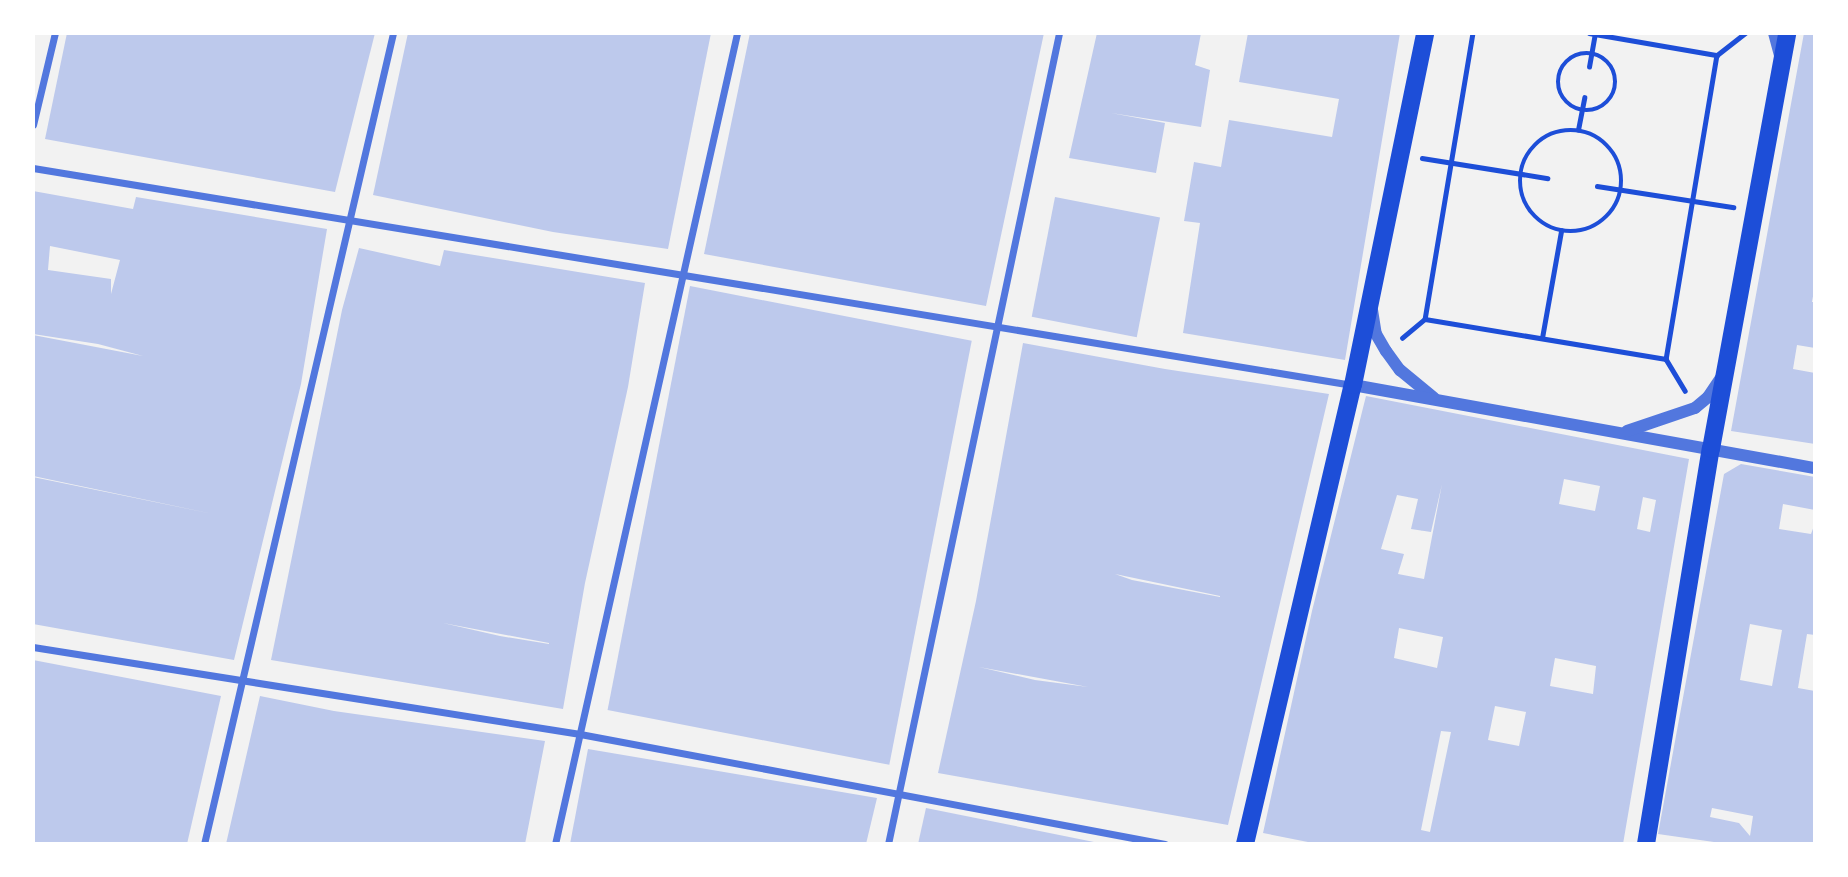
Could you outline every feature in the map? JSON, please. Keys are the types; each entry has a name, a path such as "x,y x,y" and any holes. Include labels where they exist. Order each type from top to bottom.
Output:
{"main road":[{"path":"1245,844 1353,385 1425,33"},
{"path":"1646,844 1711,449 1787,33"}],"street":[{"path":"33,125 55,33"},
{"path":"204,844 352,220 393,33"},
{"path":"555,844 737,33"},
{"path":"888,844 1059,33"},
{"path":"1774,33 1781,63"},
{"path":"33,168 998,329 1353,385 1815,468"},
{"path":"1371,303 1376,334 1386,351 1400,370 1437,400"},
{"path":"1619,432 1648,426 1695,408 1718,384 1728,363"},
{"path":"33,647 580,734 900,792 1165,844"}],"path":[{"path":"1386,351 1425,319 1473,33"},
{"path":"1589,33 1717,55"},
{"path":"1695,408 1666,359 1717,55 1745,33"},
{"path":"1589,67 1595,34"},
{"path":"1592,53 1608,61 1614,69 1616,87 1607,103 1600,109 1581,111 1566,104 1560,96 1557,79 1565,61 1573,56 1592,53"},
{"path":"1557,79 1565,80"},
{"path":"1608,86 1616,87"},
{"path":"1578,130 1584,98"},
{"path":"1563,130 1578,130 1600,139 1616,156 1621,167 1622,190 1612,211 1595,227 1572,233 1546,226 1530,210 1521,189 1521,174 1525,158 1547,136 1563,130"},
{"path":"1400,154 1547,178"},
{"path":"1597,186 1754,211"},
{"path":"1542,338 1561,231"},
{"path":"1425,319 1666,359"}],"building":[{"path":"67,33 375,33 335,192 45,139"},
{"path":"408,33 711,33 668,249 553,232 373,195"},
{"path":"750,33 1044,33 986,306 704,254"},
{"path":"1097,33 1201,33 1195,65 1210,70 1201,127 1111,113 1165,123 1156,173 1069,158"},
{"path":"1248,33 1400,33 1345,360 1183,333 1200,223 1184,221 1194,162 1221,167 1229,120 1332,137 1339,99 1239,82"},
{"path":"1804,33 1815,33 1815,285 1812,302 1815,302 1815,348 1797,345 1793,369 1815,373 1815,444 1731,431"},
{"path":"33,191 133,209 136,197 327,229 301,384 234,660 33,624 33,477 213,514 33,476 33,335 143,356 98,344 33,334","holes":["50,246 120,260 111,294 111,279 48,270"]},
{"path":"1055,197 1160,217 1137,337 1032,317"},
{"path":"359,248 440,266 444,250 645,283 628,387 585,583 563,709 271,660 342,310","holes":["443,623 549,643 500,636"]},
{"path":"690,286 972,341 889,765 608,710"},
{"path":"1023,343 1165,369 1329,394 1228,825 938,773 976,601","holes":["1115,574 1220,596 1220,597 1132,580","979,667 1088,687 1035,680"]},
{"path":"1366,396 1689,459 1623,844 1318,844 1263,833 1312,611","holes":["1564,479 1600,486 1595,511 1559,504","1442,484 1424,579 1398,574 1404,554 1381,549 1397,495 1418,499 1411,529 1431,532","1643,497 1656,500 1650,532 1637,529","1399,628 1443,637 1437,668 1394,658","1555,658 1596,666 1593,694 1550,686","1495,706 1526,712 1519,746 1488,740","1441,731 1451,732 1430,832 1421,830"]},
{"path":"1741,464 1815,477 1815,510 1783,504 1779,529 1811,534 1815,523 1815,635 1807,634 1798,688 1815,691 1815,844 1728,844 1658,834 1724,474","holes":["1750,624 1782,630 1772,686 1740,680","1712,808 1753,816 1750,836 1739,823 1710,817"]},
{"path":"33,660 221,696 187,844 33,844"},
{"path":"260,696 334,711 545,741 525,844 226,844"},
{"path":"588,749 877,798 866,844 570,844"},
{"path":"926,808 1094,842 1094,844 918,844"}]}
